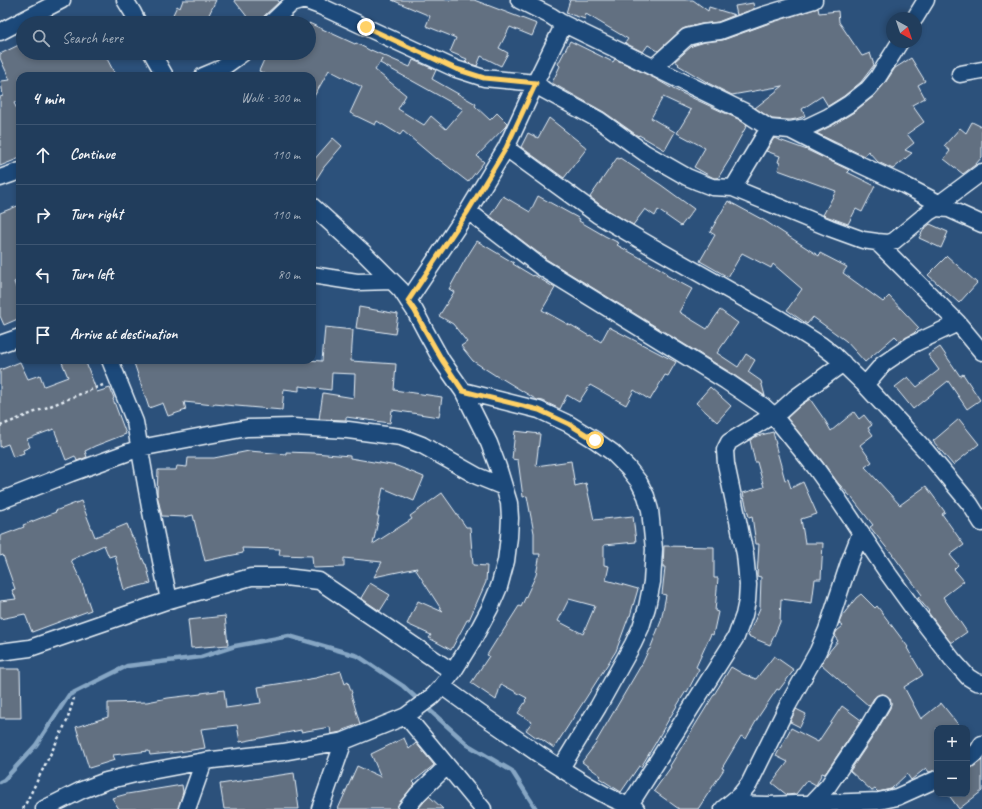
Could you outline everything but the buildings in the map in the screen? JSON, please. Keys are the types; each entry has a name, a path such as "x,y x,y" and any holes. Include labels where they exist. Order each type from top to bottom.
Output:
{"street":[{"path":"31,16 62,0"},
{"path":"125,0 134,16"},
{"path":"278,16 291,4 304,0 456,69 484,78 536,83 544,90 599,120 645,153 687,177 712,187 733,188 863,240 889,243 894,241 929,212 944,206 982,172"},
{"path":"519,0 560,22 743,111 769,128 790,130 807,127 828,117 849,104 868,89 878,77 896,48"},
{"path":"654,67 687,38 703,33 720,31 764,15 814,0"},
{"path":"919,12 926,0"},
{"path":"408,301 468,211 506,148 560,30 560,22"},
{"path":"0,32 16,24"},
{"path":"156,60 163,72"},
{"path":"212,72 222,68 233,60"},
{"path":"960,74 982,70"},
{"path":"733,188 769,128"},
{"path":"790,130 982,224"},
{"path":"506,148 598,215 780,319 821,345 843,363 865,385 927,452 970,504 982,524"},
{"path":"0,178 16,172"},
{"path":"44,809 82,790 106,781 204,761 283,752 344,741 406,716 437,691 453,672 490,608 499,587 506,561 510,518 509,503 489,443 463,391 442,360 415,311 401,290 365,254 316,210"},
{"path":"468,211 541,267 726,381 763,406 774,416 815,467 910,605 952,659 968,677 976,682 982,683"},
{"path":"877,242 958,323 982,352"},
{"path":"316,276 357,282 392,281"},
{"path":"865,385 883,364 911,345 958,323"},
{"path":"0,344 16,338"},
{"path":"437,691 489,720 599,792 632,808 736,637 744,615 748,585 745,554 726,464 725,450 729,442 774,416 795,398 843,363"},
{"path":"111,364 135,422 150,507 169,600"},
{"path":"463,391 539,410 569,424 595,440 612,452 640,482 650,510 654,549 652,582 641,627 605,694 561,768"},
{"path":"0,501 140,448 247,428 293,427 348,430 401,437 422,445 477,476 504,487"},
{"path":"727,806 740,795 749,784 788,705 818,651 827,630 861,532"},
{"path":"0,652 30,648 169,600 251,577 285,577 319,582 453,672"},
{"path":"812,804 828,786 868,727 882,703"},
{"path":"406,716 482,809"},
{"path":"320,809 344,741"},
{"path":"970,758 978,751 982,744"},
{"path":"187,809 204,761"},
{"path":"406,809 418,794 447,766"},
{"path":"727,806 879,801 897,797 934,780"}],"path":[{"path":"0,426 117,379"},
{"path":"23,809 67,721 74,698"}],"waterway":[{"path":"0,782 4,780 36,745 69,695 127,666 201,657 235,646 289,636 358,656 403,686 468,745 512,771 536,809"}],"route":[{"path":"366,27 456,69 484,78 536,83 506,148 468,211 408,301 442,360 463,391 550,414 595,440"}]}
